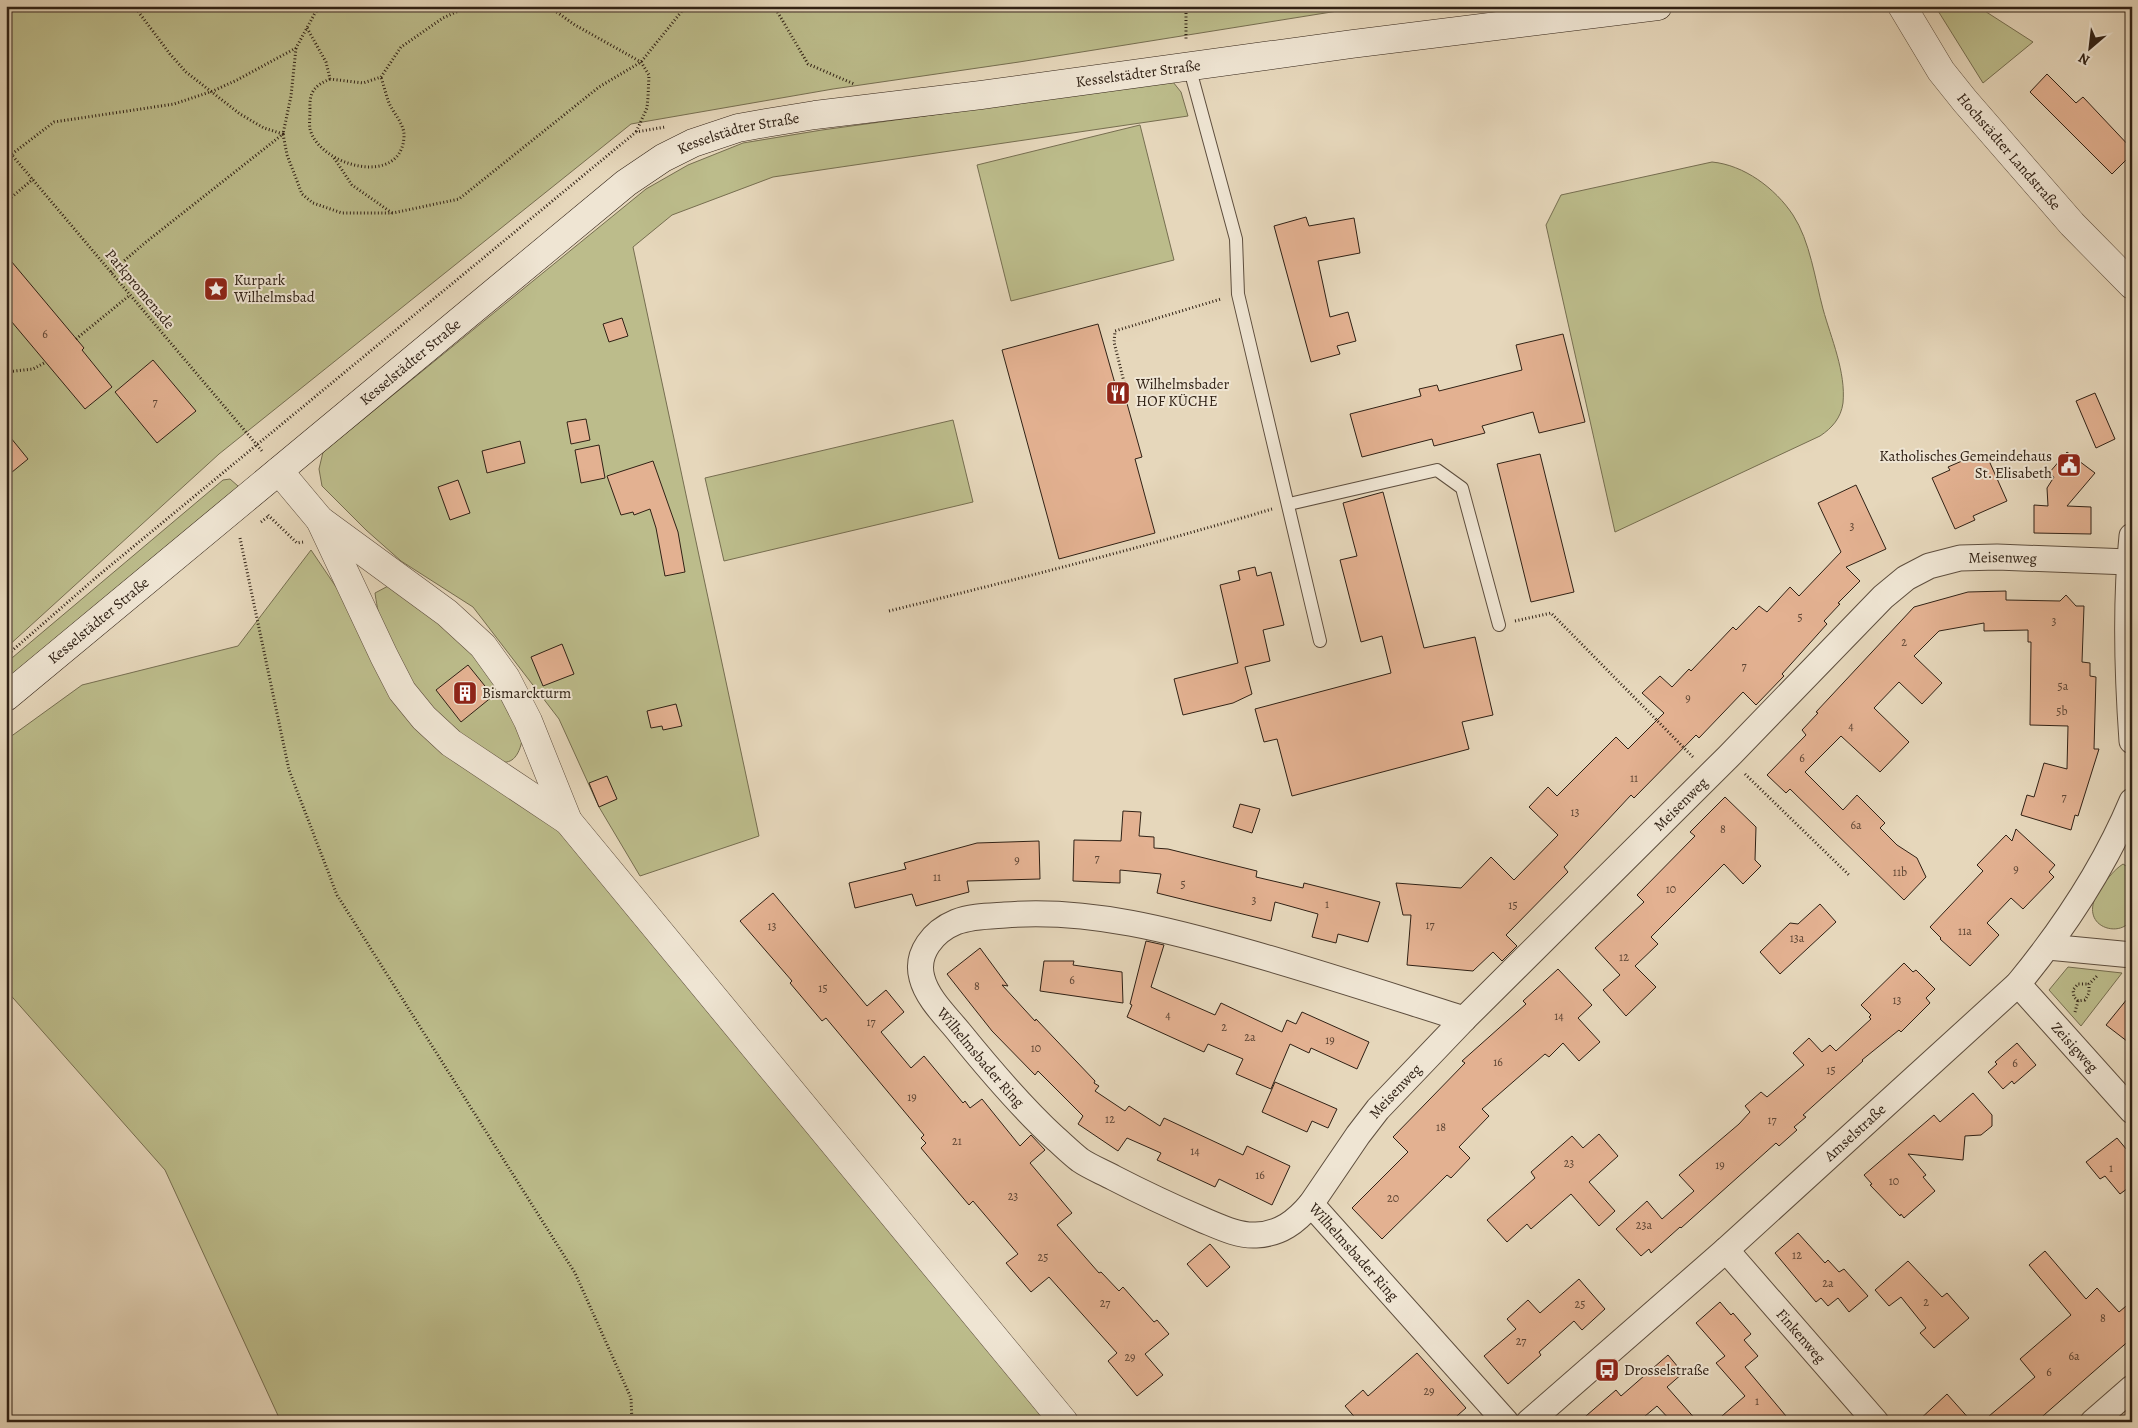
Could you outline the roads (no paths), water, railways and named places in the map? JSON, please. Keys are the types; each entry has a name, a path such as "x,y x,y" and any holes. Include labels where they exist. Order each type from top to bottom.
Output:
{"street":[{"name":"Kesselstädter Straße","path":"6,697 626,182 662,158 693,143 738,128 1188,57 1658,6"},
{"name":"Hochstädter Landstraße","path":"1902,6 1941,70 1965,101 2066,217 2132,285"},
{"path":"279,471 320,520 447,614 483,646 506,678 528,721 568,820"},
{"path":"320,520 402,691 424,718 451,743 568,820 1064,1422"},
{"path":"2132,536 2129,562 2127,661 2132,741"},
{"name":"Meisenweg","path":"1311,1204 1358,1135 1378,1110 1464,1019 1711,775 1883,597 1906,578 1930,566 1960,558 1996,557 2129,562"},
{"name":"Amselstraße","path":"1529,1422 1726,1250 2018,984 2048,947 2103,863 2132,801"},
{"name":"Wilhelmsbader Ring","path":"1464,1019 1307,969 1218,944 1117,921 1074,916 1030,914 987,916 958,921 945,928 926,946 920,960 922,978 933,1001 989,1069 1039,1123 1080,1160 1154,1199 1243,1234 1254,1235 1283,1229 1297,1221 1311,1204 1506,1422"},
{"path":"2048,947 2126,954"},
{"name":"Zeisigweg","path":"2018,984 2132,1111"},
{"name":"Finkenweg","path":"1726,1250 1876,1422"},
{"path":"2093,1422 2132,1388"}],"lane":[{"path":"1188,57 1236,239 1238,294 1320,641"},
{"path":"1289,504 1437,470 1462,488 1499,625"}],"place":[{"name":"Kurpark Wilhelmsbad","path":"216,289"},
{"name":"Wilhelmsbader HOF KÜCHE","path":"1118,393"},
{"name":"Katholisches Gemeindehaus St. Elisabeth","path":"2069,465"},
{"name":"Bismarckturm","path":"465,693"},
{"name":"Drosselstraße","path":"1607,1370"}]}
